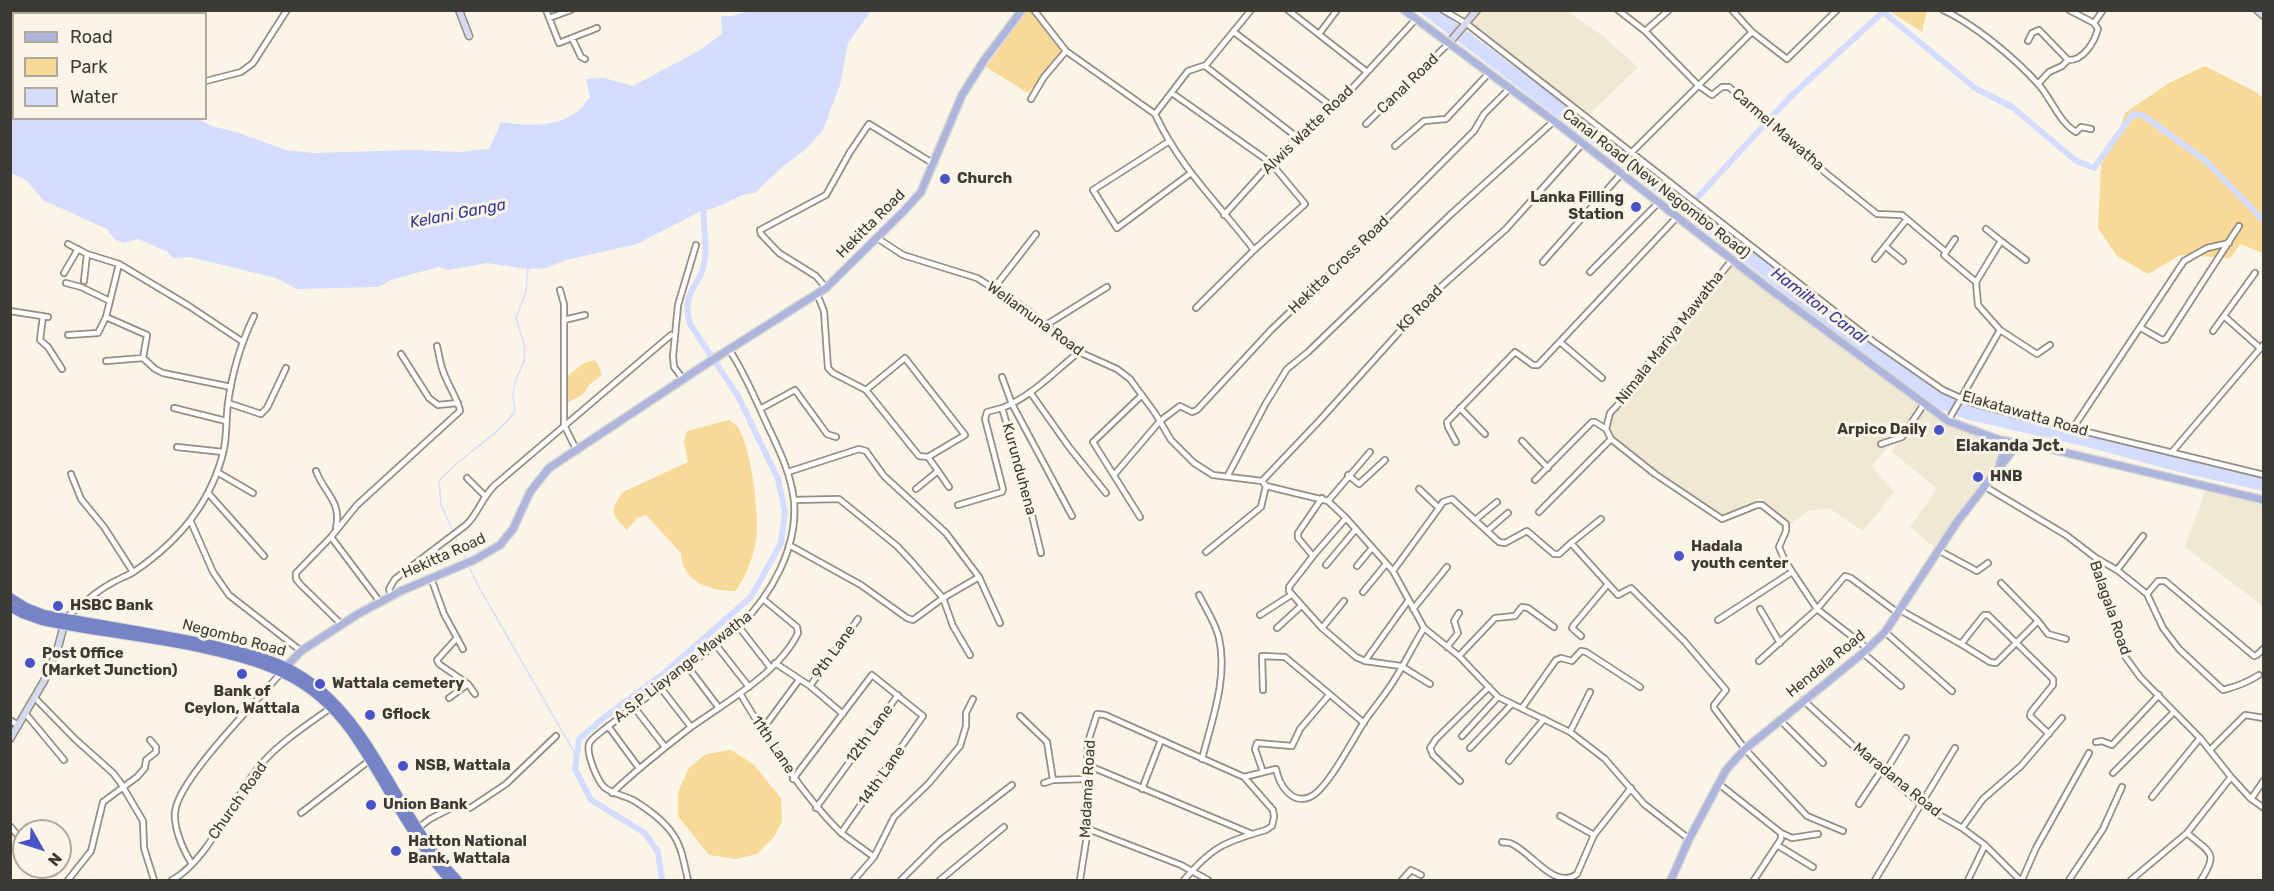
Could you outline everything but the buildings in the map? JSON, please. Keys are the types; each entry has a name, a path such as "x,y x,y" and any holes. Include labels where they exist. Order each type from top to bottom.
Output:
{"highway":[{"name":"Negombo Road","path":"10,597 65,622"},
{"name":"Negombo Road","path":"10,607 32,618 182,644 284,669 334,706 439,860 458,880"},
{"name":"Negombo Road","path":"372,759 422,847 449,880"}],"main road":[{"name":"Hekitta Road","path":"284,669 301,651 341,624 391,596 470,562 501,545 510,534 530,492 549,468 826,288 914,202 934,164 962,96 985,59 1022,10"},
{"name":"Canal Road (New Negombo Road)","path":"1404,10 1554,121 1732,260 1924,404 2000,440 2046,448 2264,500"},
{"path":"1999,465 2004,451 2000,440"},
{"name":"Hendala Road","path":"1671,880 1689,839 1726,770 1745,749 1885,632 1938,550 2016,443"}],"street":[{"path":"207,81 241,72 253,63 287,10"},
{"path":"459,10 469,36"},
{"path":"546,10 560,44 597,28"},
{"path":"549,18 571,10"},
{"path":"1034,10 1066,51 1155,114 1168,142 1254,250"},
{"path":"1155,114 1188,71 1205,66 1251,10"},
{"path":"1288,10 1367,72"},
{"path":"1319,34 1337,10"},
{"name":"Elakatawatta Road","path":"1443,10 1467,24 1874,342 1936,386 1972,403 2264,475"},
{"path":"1449,43 1477,10"},
{"path":"1618,10 1645,32 1699,86"},
{"path":"1645,32 1669,10"},
{"path":"1732,10 1752,32 1787,59 1837,10"},
{"path":"1943,10 1959,17 1985,36 2038,84 2067,126 2076,132 2081,127 2091,129"},
{"path":"2038,84 2049,72 2062,66 2068,60 2080,58 2095,39 2098,29 2094,22 2069,10"},
{"path":"2094,22 2103,10"},
{"path":"2257,10 2264,16"},
{"name":"Alwis Watte Road","path":"1224,215 1271,163 1334,108 1416,19"},
{"path":"2028,42 2032,33 2039,30 2068,60"},
{"path":"1234,32 1334,108"},
{"path":"1632,152 1752,32"},
{"path":"572,38 580,57 585,59"},
{"name":"Canal Road","path":"1366,124 1449,43"},
{"path":"1031,99 1044,77 1066,51"},
{"path":"1205,66 1298,138"},
{"path":"1395,146 1424,121 1446,119 1489,74"},
{"name":"Carmel Mawatha","path":"1699,86 1712,95 1722,87 1729,87 1827,174 1877,214 1895,214 1907,219"},
{"name":"Hekitta Cross Road","path":"1160,421 1180,406 1192,412 1197,410 1271,330 1474,131 1484,114 1510,88"},
{"path":"1172,93 1271,163 1305,204 1254,250 1196,308"},
{"path":"1228,475 1266,403 1287,369 1308,352 1450,215 1554,121"},
{"path":"826,288 816,276 779,253 760,230 826,195 850,152 870,124 934,164"},
{"path":"1168,142 1093,190 1117,228 1191,173"},
{"name":"KG Road","path":"1262,481 1436,291 1506,229 1583,143"},
{"path":"1543,262 1621,174"},
{"path":"1590,272 1659,202"},
{"path":"1456,442 1447,422 1515,352 1533,365 1538,365 1677,217"},
{"path":"1875,259 1907,219 1946,252"},
{"path":"2141,328 2162,340 2166,339 2239,226"},
{"path":"1986,229 2026,260"},
{"path":"994,288 1036,234"},
{"name":"Weliamuna Road","path":"877,238 903,255 977,278 1026,309 1079,352 1117,369 1130,379 1171,440 1194,463 1213,475 1228,475 1262,481"},
{"path":"1955,239 1944,255 1976,282"},
{"path":"2001,241 1976,282 1978,305 2000,330 2037,354 2050,345"},
{"path":"2073,428 2184,261 2207,248 2229,243"},
{"path":"68,244 87,254 118,264 220,325 243,342"},
{"path":"683,379 674,367 673,356 678,305 696,245"},
{"path":"1885,246 1903,261"},
{"path":"64,273 78,249"},
{"path":"84,281 87,254"},
{"name":"Nimala Mariya Mawatha","path":"1606,429 1610,413 1626,396 1648,364 1732,260"},
{"path":"68,335 98,333 106,317 118,264"},
{"path":"2213,331 2255,273"},
{"path":"66,283 81,287 110,301"},
{"path":"1046,325 1107,287"},
{"path":"560,290 564,304 564,425 577,451"},
{"path":"817,294 824,311 828,368 833,373 866,390 919,456 928,458 949,487"},
{"path":"10,311 46,316 40,340 54,354 62,369"},
{"path":"564,320 585,315"},
{"path":"10,739 35,698 57,651 65,622 109,584 133,572 191,522 209,494 223,452 231,387 243,342 254,316"},
{"path":"2172,452 2262,346 2224,316"},
{"path":"106,317 147,335 143,358"},
{"path":"1950,418 2000,330"},
{"path":"391,596 389,589 395,579 472,520 485,495 495,484 671,335"},
{"path":"1560,342 1602,378"},
{"path":"341,624 301,585 296,577 301,567 331,537 357,506 460,411 442,370 437,346"},
{"name":"A.S.P Liayange Mawatha","path":"688,880 680,846 672,832 660,820 632,800 612,793 602,785 590,759 588,747 591,741 608,726 688,667 739,627 753,613 778,572 789,545 794,518 794,500 788,472 760,409 729,351"},
{"name":"Kurunduhena","path":"1041,553 1024,482 1002,408 1030,392 1079,352"},
{"path":"401,354 429,398 438,405 458,403"},
{"path":"106,361 143,358 163,373 231,387"},
{"path":"866,390 905,358 965,435 928,458"},
{"path":"228,403 261,414 267,408 286,368"},
{"path":"1002,377 1012,404 1072,516"},
{"path":"760,409 795,390 827,434 836,437"},
{"path":"1030,392 1069,447 1106,493"},
{"path":"1140,517 1093,442 1142,395"},
{"path":"1881,444 1902,437 1924,404"},
{"path":"174,408 226,421"},
{"path":"958,505 1002,492 985,419 987,412 1002,408"},
{"path":"1460,408 1485,434"},
{"path":"1114,475 1160,421"},
{"path":"1535,480 1595,422 1606,429 1611,439 1655,474 1722,519 1762,505 1786,525 1779,552 1817,609 1901,686"},
{"path":"1539,512 1611,439"},
{"path":"1522,441 1548,468"},
{"path":"177,447 223,452"},
{"path":"788,472 859,449 866,451 884,476 946,533 979,577 1000,622"},
{"path":"1328,501 1370,452"},
{"path":"1348,476 1359,483 1384,460"},
{"path":"316,471 320,481 333,498 338,520 335,531"},
{"path":"916,489 938,471"},
{"path":"217,472 253,493"},
{"path":"71,474 81,500 104,527 133,572"},
{"path":"466,478 485,495"},
{"path":"1262,481 1266,486 1328,501 1393,571 1424,628 1459,656 1498,697 1570,732 1605,759 1644,804 1689,839"},
{"path":"1206,552 1261,507 1266,486"},
{"name":"Balagala Road","path":"1984,486 2066,535 2096,558 2124,655 2140,677 2200,738 2251,799 2264,808"},
{"path":"1419,489 1438,508"},
{"path":"209,494 264,556"},
{"path":"1313,556 1298,538 1298,533 1322,498"},
{"path":"794,500 839,499 897,546 943,598 953,626 970,655"},
{"path":"1393,571 1438,508 1443,502 1452,499 1499,542 1505,543 1527,531 1554,554 1559,554 1601,519"},
{"path":"1475,520 1497,502"},
{"path":"1487,531 1508,513"},
{"path":"1346,518 1289,587 1291,595 1322,628 1356,657 1365,661 1401,666 1430,684"},
{"path":"191,522 213,572 229,595 301,651"},
{"path":"1326,565 1356,529"},
{"path":"2117,570 2143,536"},
{"path":"331,537 380,602"},
{"path":"1571,543 1618,595 1629,589 1634,590 1685,642 1724,687 1725,692 1713,707 1745,749 1807,816 1843,831"},
{"path":"789,545 861,585 913,620 943,598 979,577"},
{"path":"1357,566 1372,548"},
{"path":"1938,550 1977,571 1988,563"},
{"path":"2096,558 2117,570 2147,594 2163,628 2179,649 2223,690 2236,684 2246,683 2259,675"},
{"path":"1363,592 1386,564"},
{"path":"1413,609 1447,567"},
{"path":"1718,620 1792,572"},
{"path":"1759,661 1817,609 1845,576 1899,612 1961,644 1990,662 1996,663 2038,621"},
{"path":"431,578 444,614 463,649"},
{"path":"2147,594 2158,581 2164,581 2254,656 2264,648"},
{"path":"2001,583 2048,634 2066,639"},
{"path":"1581,636 1572,628 1573,626 1608,584"},
{"path":"1199,595 1219,636 1222,662 1221,682 1202,759"},
{"path":"1260,615 1291,595"},
{"path":"612,793 665,747 741,695 791,645 799,629 763,599"},
{"path":"1322,628 1344,601"},
{"path":"1365,661 1408,601"},
{"path":"1277,628 1301,606"},
{"path":"1459,656 1495,618 1515,616 1522,607 1528,608 1554,627"},
{"path":"1760,609 1780,644"},
{"path":"1447,647 1458,633 1454,621 1459,613"},
{"path":"1961,644 1986,614 2054,682 2030,716 2049,734"},
{"name":"9th Lane","path":"810,686 858,619"},
{"path":"739,627 772,665 810,686 843,714"},
{"path":"1184,880 1200,861 1217,847 1272,826 1273,810 1244,777 1276,769 1279,782 1288,793 1297,798 1308,798 1315,794 1336,767 1397,676 1424,628"},
{"path":"1885,632 1952,691"},
{"path":"456,639 437,660 439,664 468,684 475,694"},
{"path":"716,645 749,687"},
{"path":"1522,708 1556,660 1561,657 1572,661 1581,651 1640,687"},
{"path":"1263,690 1262,657 1285,657 1364,723"},
{"path":"688,667 719,708"},
{"path":"192,864 185,851 176,820 176,806 214,750 284,669"},
{"name":"12th Lane","path":"816,808 898,695 872,675 843,714"},
{"path":"762,730 799,680"},
{"path":"449,698 468,684"},
{"path":"660,687 692,727"},
{"path":"1460,782 1433,755 1430,748 1436,739 1489,687"},
{"path":"1570,732 1590,692"},
{"name":"11th Lane","path":"741,695 793,779 843,714"},
{"name":"14th Lane","path":"841,833 922,719 921,713 898,695"},
{"path":"1263,772 1255,749 1257,743 1292,746 1300,729 1329,695"},
{"path":"2096,742 2102,741 2112,745 2159,695"},
{"path":"1462,736 1498,697"},
{"path":"35,698 75,740 113,773 123,787 143,820 144,848 154,880"},
{"path":"854,880 874,857 894,817 929,783 960,746 966,726 966,713 973,699"},
{"name":"Maradana Road","path":"1803,700 1882,773 1922,804 1986,844 2021,880"},
{"path":"1470,748 1512,704"},
{"name":"Church Road","path":"172,880 192,864 223,824 266,759 334,706"},
{"path":"633,706 665,747"},
{"path":"2113,773 2174,712"},
{"path":"25,713 64,760"},
{"name":"Madama Road","path":"1080,880 1088,829 1086,779 1088,742 1097,714 1105,715 1244,777"},
{"path":"2210,750 2245,715 2264,718"},
{"path":"1020,716 1047,742 1053,780"},
{"path":"1962,828 1983,799 2021,766 2062,718"},
{"path":"1509,761 1544,719"},
{"path":"10,720 18,725"},
{"path":"1780,720 1823,763"},
{"path":"608,726 639,768"},
{"path":"417,828 459,804 470,808 506,784 556,736"},
{"path":"1859,804 1906,738"},
{"path":"2152,797 2200,738"},
{"path":"68,880 91,850 103,802 137,777 145,768 146,760 156,752 156,747 150,740"},
{"path":"1142,789 1161,740"},
{"path":"1875,880 1955,748"},
{"path":"2021,880 2036,848 2089,753"},
{"path":"301,813 372,759"},
{"path":"1087,765 1252,834"},
{"path":"2131,880 2187,833 2231,777"},
{"path":"793,779 816,808 841,833 874,857"},
{"path":"1044,783 1053,780 1086,779"},
{"path":"2251,799 2264,780"},
{"path":"1719,784 1781,833 1792,838 1818,834"},
{"path":"901,880 940,841 1012,785"},
{"path":"2069,880 2103,829 2122,787"},
{"path":"1502,842 1512,844 1554,877 1573,877 1577,874 1594,835 1631,788"},
{"path":"1560,816 1594,835"},
{"path":"940,880 1004,827"},
{"path":"1088,829 1192,871 1208,880"},
{"path":"1754,880 1778,845 1781,833"},
{"path":"2187,833 2212,857 2203,880"},
{"path":"1968,880 1986,844"},
{"path":"1778,845 1814,867"},
{"path":"1402,880 1411,870 1421,875"}],"shaded area":[{"path":"1482,11 1567,11 1603,36 1638,67 1588,116 1470,24"},
{"path":"1733,264 1921,406 1872,466 1894,492 1863,531 1829,508 1807,511 1792,524 1760,498 1722,516 1657,472 1614,437 1609,429 1608,423 1613,415"},
{"path":"1926,409 1957,429 1997,442 2000,453 1996,464 1935,548 1910,527 1937,489 1891,451"},
{"path":"2206,488 2263,501 2263,606 2185,547"}],"green space":[{"path":"1026,11 1030,11 1061,53 1028,93 986,67"},
{"path":"1889,11 1927,11 1922,32"},
{"path":"2205,66 2263,98 2263,253 2240,244 2230,258 2180,255 2148,274 2117,256 2098,228 2101,164 2116,140 2125,113 2169,83"},
{"path":"594,360 602,375 590,384 583,394 565,404 565,378 584,363"},
{"path":"729,420 739,429 747,452 754,483 757,515 753,554 746,573 735,591 707,587 692,578 686,571 681,553 646,515 637,518 627,530 615,517 614,512 623,492 688,462 684,442 687,431"},
{"path":"731,750 753,764 781,798 782,821 774,837 757,854 736,859 709,855 678,816 678,792 689,768 706,754"}],"water":[{"name":"Kelani Ganga","path":"752,10 871,11 848,43 840,85 823,130 806,149 780,169 755,193 703,210 637,244 566,260 546,268 528,269 487,263 448,270 438,267 391,280 378,287 297,289 276,278 190,257 172,258 168,252 138,239 124,243 114,239 107,229 43,200 27,181 11,173 11,11 40,12 12,12 12,120 200,120 286,150 314,153 411,150 460,152 489,149 501,122 541,124 570,117 590,97 586,79 604,78 633,86 700,50 722,34 721,16 732,16"},
{"name":"Hamilton Canal","path":"1418,11 1440,11 1943,394 1967,406 2263,478 2263,491 1965,419 1933,406 1890,376 1623,167"}],"waterway":[{"path":"1881,10 1975,88 2012,107 2075,160 2094,168 2133,114 2144,116 2206,161 2264,221"},
{"path":"1697,198 1789,98 1883,12"},
{"path":"662,880 658,852 645,833 591,800 575,769 579,739 663,674 751,597 781,543 785,512 778,479 738,396 690,324 688,303 705,258 704,202"},
{"path":"466,560 441,505 439,481 458,462 498,430 515,411 513,395 515,382 524,361 525,348 516,318 526,291 528,269"},
{"path":"468,565 577,757"}],"place":[{"name":"Church","path":"945,179"},
{"name":"Lanka Filling Station","path":"1636,207"},
{"name":"Arpico Daily","path":"1939,430"},
{"name":"HNB","path":"1978,477"},
{"name":"Hadala youth center","path":"1679,556"},
{"name":"HSBC Bank","path":"58,606"},
{"name":"Post Office (Market Junction)","path":"30,663"},
{"name":"Bank of Ceylon, Wattala","path":"242,674"},
{"name":"Wattala cemetery","path":"320,684"},
{"name":"Gflock","path":"370,715"},
{"name":"NSB, Wattala","path":"403,766"},
{"name":"Union Bank","path":"371,805"},
{"name":"Hatton National Bank, Wattala","path":"396,851"}],"district":[{"name":"Elakanda Jct.","path":"2010,446"}]}
